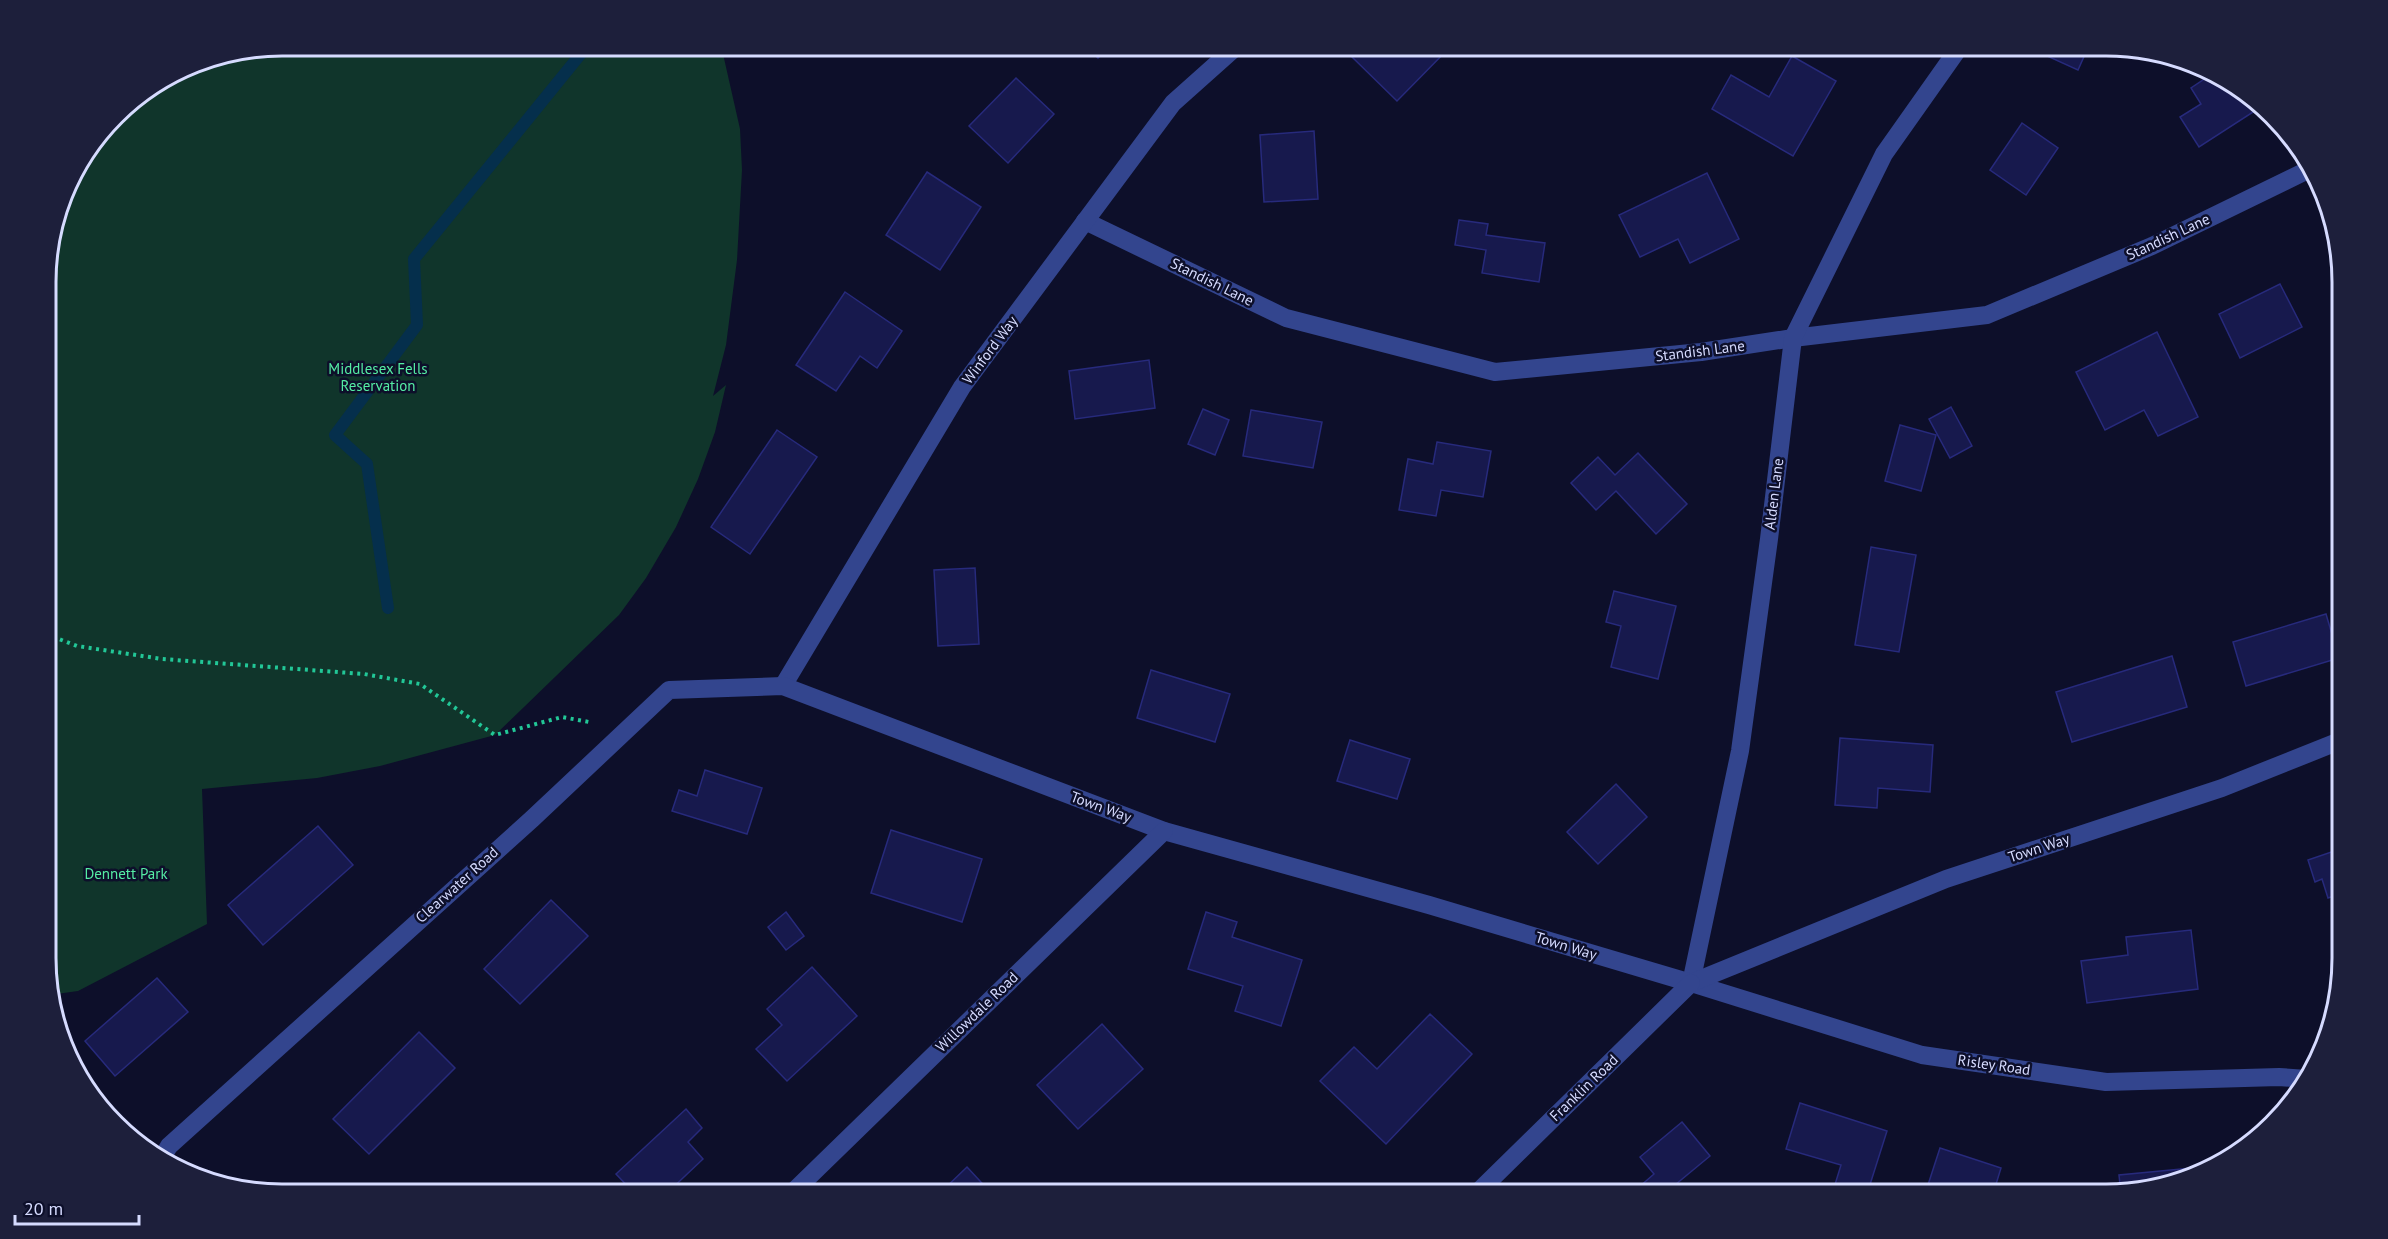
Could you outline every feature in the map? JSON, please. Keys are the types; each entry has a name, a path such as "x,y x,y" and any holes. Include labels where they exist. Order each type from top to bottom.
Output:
{"street":[{"name":"Winford Way","path":"783,686 962,387 1173,103 1226,56"},
{"name":"Alden Lane","path":"1692,983 1740,751 1793,338 1884,154 1953,56"},
{"name":"Standish Lane","path":"1085,221 1286,318 1494,372 1701,352 1793,338 1987,315 2152,246 2304,172"},
{"name":"Clearwater Road","path":"166,1152 178,1138 532,819 669,690 783,686"},
{"name":"Town Way","path":"783,686 1164,831 1429,904 1692,983 1946,879 2222,788 2332,744"},
{"name":"Willowdale Road","path":"801,1184 1164,831"},
{"name":"Risley Road","path":"1692,983 1922,1055 2106,1082 2297,1078"},
{"name":"Franklin Road","path":"1486,1184 1692,983"}],"path":[{"path":"56,638 77,646 162,659 364,674 420,684 495,735 562,717 628,728"}],"green space":[{"name":"Middlesex Fells Reservation","path":"723,56 740,129 742,170 737,260 726,345 713,396 726,385 715,432 698,479 676,527 646,578 619,615 495,735 380,766 317,778 202,789 207,924 78,991 58,994 56,973 56,266 67,209 86,168 102,144 132,111 168,86 209,67 252,57"}],"building":[{"path":"1353,56 1441,56 1397,101"},
{"path":"1792,56 1836,81 1793,156 1712,109 1731,75 1769,97"},
{"path":"2047,56 2084,56 2078,70"},
{"path":"1016,78 1054,114 1008,163 969,126"},
{"path":"2205,78 2255,111 2199,147 2180,117 2201,104 2191,88"},
{"path":"2022,123 2058,148 2026,195 1990,170"},
{"path":"1314,131 1318,199 1264,202 1260,135"},
{"path":"927,172 981,207 940,270 886,235"},
{"path":"1707,173 1739,239 1690,263 1678,239 1640,257 1619,215"},
{"path":"1459,220 1488,224 1486,235 1545,243 1539,282 1482,273 1486,250 1455,245"},
{"path":"2280,284 2302,327 2240,358 2219,314"},
{"path":"845,292 902,331 877,368 860,356 836,391 796,365"},
{"path":"2157,332 2198,417 2158,436 2144,410 2105,430 2076,372"},
{"path":"1149,360 1155,408 1075,419 1069,371"},
{"path":"1951,407 1972,446 1950,458 1929,419"},
{"path":"1203,409 1229,420 1215,455 1188,444"},
{"path":"1251,410 1322,422 1313,468 1243,456"},
{"path":"1900,425 1936,435 1921,491 1885,481"},
{"path":"777,430 817,457 750,554 711,527"},
{"path":"1437,442 1491,451 1483,497 1441,490 1436,516 1399,510 1408,459 1433,464"},
{"path":"1638,453 1687,504 1656,534 1616,491 1596,510 1571,483 1598,457 1615,475"},
{"path":"1871,547 1916,555 1899,652 1855,645"},
{"path":"975,568 979,644 938,646 934,570"},
{"path":"1614,591 1676,606 1658,679 1611,667 1621,626 1606,622"},
{"path":"2326,614 2332,634 2332,660 2246,686 2233,642"},
{"path":"2172,656 2187,707 2072,742 2056,692"},
{"path":"1151,670 1230,694 1215,742 1137,718"},
{"path":"1840,738 1933,745 1930,792 1878,788 1877,808 1835,805"},
{"path":"1350,740 1410,759 1397,799 1337,781"},
{"path":"705,770 762,788 747,834 672,811 679,790 697,796"},
{"path":"1616,784 1647,817 1598,864 1567,832"},
{"path":"318,826 353,865 263,945 228,905"},
{"path":"891,830 982,859 962,922 871,893"},
{"path":"2332,852 2332,897 2328,898 2322,879 2315,882 2308,860"},
{"path":"551,900 588,936 520,1004 484,969"},
{"path":"786,912 804,936 786,950 768,927"},
{"path":"1206,912 1237,922 1232,937 1302,960 1281,1026 1235,1011 1243,986 1188,969"},
{"path":"2191,930 2198,989 2087,1003 2081,961 2128,955 2126,937"},
{"path":"812,967 857,1016 787,1081 756,1049 782,1025 767,1009"},
{"path":"157,978 188,1012 115,1076 85,1041"},
{"path":"1430,1014 1472,1054 1386,1144 1320,1081 1354,1047 1377,1069"},
{"path":"1102,1024 1143,1069 1078,1129 1037,1085"},
{"path":"419,1032 455,1068 369,1154 333,1119"},
{"path":"1800,1103 1887,1131 1870,1184 1835,1184 1841,1165 1786,1149"},
{"path":"686,1109 702,1128 688,1142 703,1159 677,1184 626,1184 616,1174"},
{"path":"1682,1122 1710,1156 1676,1184 1642,1184 1654,1174 1640,1157"},
{"path":"1940,1148 2001,1168 1996,1184 1928,1184"},
{"path":"967,1167 983,1184 949,1184"},
{"path":"2187,1168 2136,1182 2120,1183 2119,1175"}],"waterway":[{"path":"388,608 367,464 335,435 417,325 414,259 579,56"}],"park label":[{"name":"Dennett Park","path":"126,874"}]}
